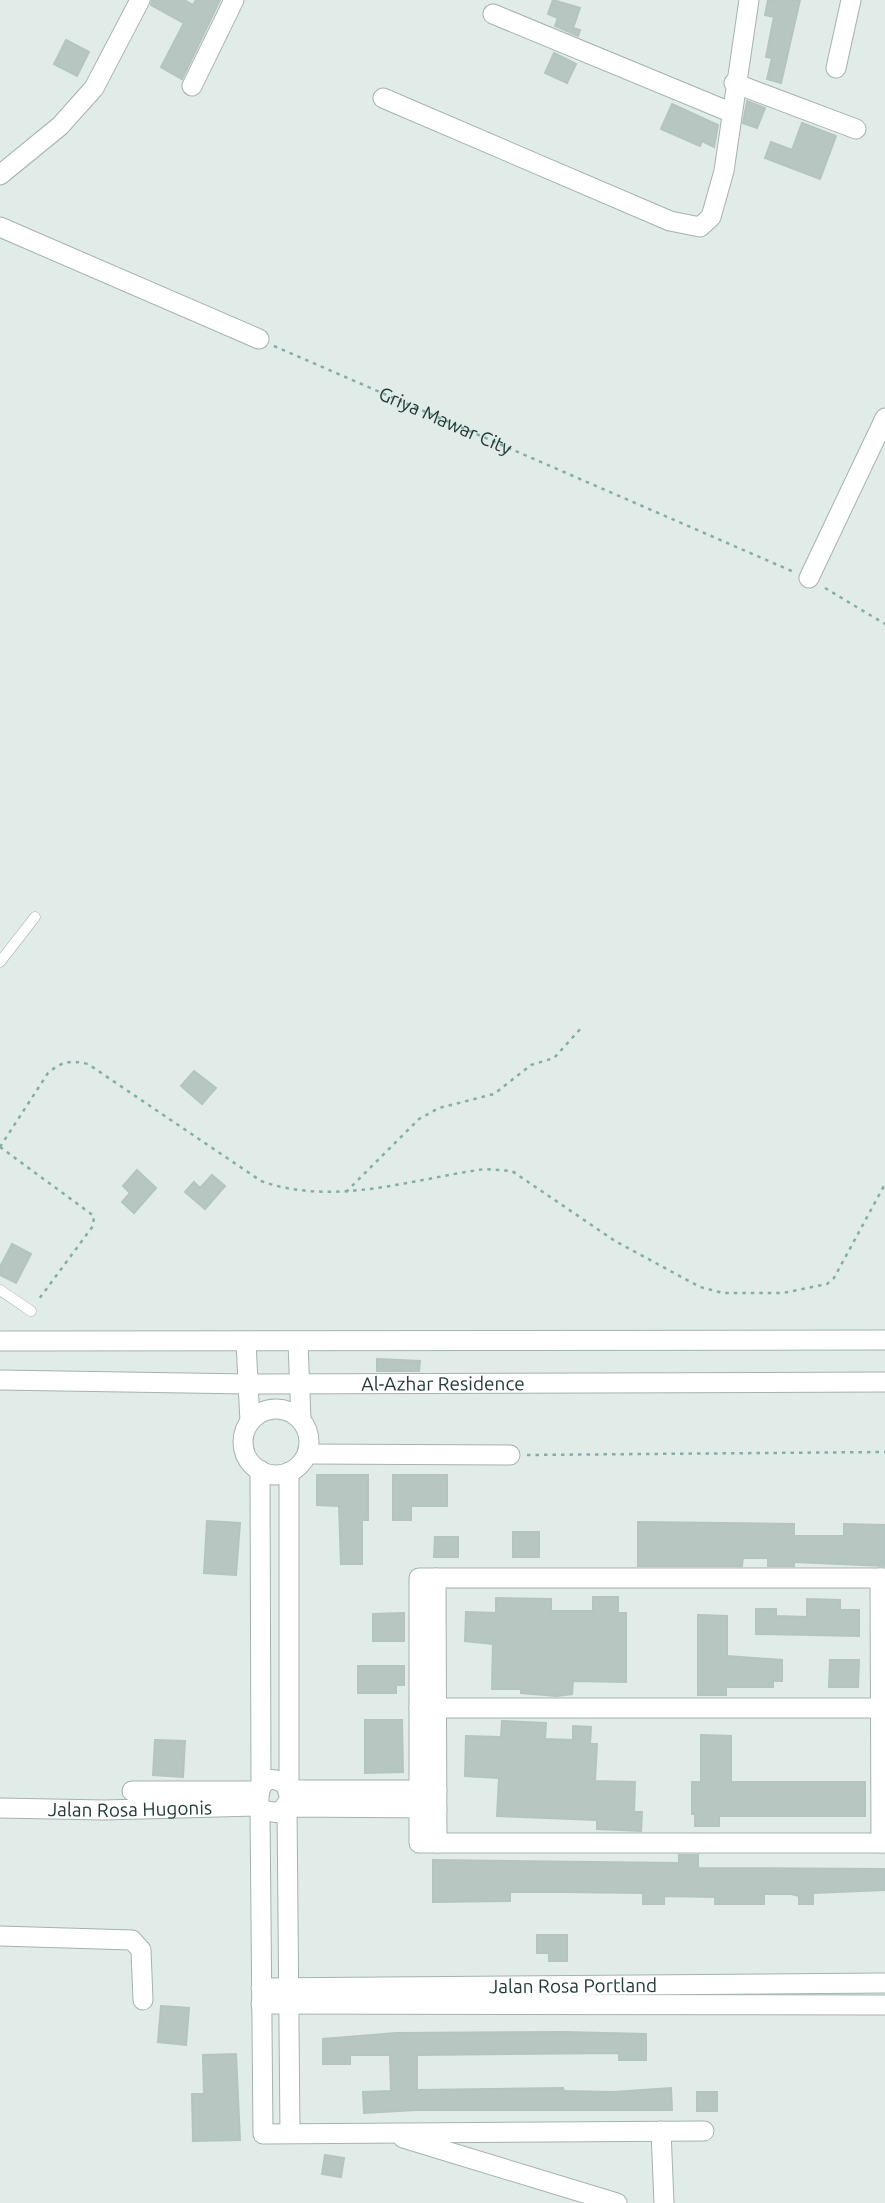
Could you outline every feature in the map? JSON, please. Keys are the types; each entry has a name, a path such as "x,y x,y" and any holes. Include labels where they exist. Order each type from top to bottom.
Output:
{"street":[{"path":"0,175 60,126 94,88 140,0"},
{"path":"192,86 234,0"},
{"path":"383,98 670,221 693,227 704,226 711,217 724,171 734,83 749,0"},
{"path":"836,68 851,0"},
{"path":"493,13 730,112"},
{"path":"734,83 856,129"},
{"path":"0,227 259,340"},
{"path":"809,578 885,418"},
{"path":"0,1341 885,1340"},
{"path":"246,1342 250,1422 243,1442 244,1453 260,1470 274,1475 289,1472 301,1465 307,1454 309,1436 301,1420 298,1342"},
{"name":"Al-Azhar Residence","path":"0,1380 248,1384 885,1382"},
{"path":"250,1422 265,1411 275,1409 284,1410 301,1420"},
{"path":"307,1454 510,1455"},
{"path":"260,1470 263,2134 705,2130"},
{"path":"289,1472 290,2133"},
{"path":"260,1525 289,1525"},
{"path":"419,1578 883,1578 883,1843 419,1843 428,1799 428,1708 419,1578"},
{"path":"428,1708 883,1708"},
{"path":"260,1798 276,1781 288,1799"},
{"name":"Jalan Rosa Hugonis","path":"132,1791 260,1798"},
{"path":"260,1798 280,1813 288,1799"},
{"name":"Jalan Rosa Hugonis","path":"0,1808 104,1810 260,1798"},
{"path":"288,1799 428,1799"},
{"path":"0,1936 132,1940 141,1950 143,2000"},
{"name":"Jalan Rosa Portland","path":"289,1996 885,1983"},
{"name":"Jalan Rosa Portland","path":"261,1996 885,2005"},
{"path":"661,2131 664,2203"},
{"path":"385,2133 617,2203"}],"lane":[{"path":"0,962 35,917"},
{"path":"0,1290 31,1311"}],"path":[{"name":"Griya Mawar City","path":"259,340 809,578 885,624"},
{"path":"346,1192 419,1119 439,1108 494,1094 531,1065 554,1058 583,1026"},
{"path":"31,1311 93,1226 93,1216 0,1147 48,1073 58,1064 72,1060 88,1064 261,1181 322,1194 485,1169 512,1171 615,1241 700,1287 723,1293 783,1293 827,1284 834,1278 885,1184"},
{"path":"510,1455 885,1452"}],"building":[{"path":"152,0 184,0 193,5 196,0 220,0 182,79 161,67 184,23 151,5"},
{"path":"553,0 580,8 573,28 580,30 578,36 555,26 558,18 548,14"},
{"path":"768,0 800,0 781,83 767,79 772,58 766,57 774,17 765,15"},
{"path":"66,40 89,52 77,76 54,64"},
{"path":"554,53 576,64 567,83 545,73"},
{"path":"747,101 765,108 757,128 743,123"},
{"path":"672,104 718,125 714,147 702,141 700,146 661,129"},
{"path":"802,123 836,136 820,179 765,158 771,142 792,150"},
{"path":"194,1071 216,1088 202,1104 181,1086"},
{"path":"137,1170 156,1188 134,1213 122,1202 130,1193 123,1186"},
{"path":"212,1175 225,1186 205,1209 185,1192 194,1182 200,1188"},
{"path":"12,1244 31,1254 16,1283 0,1275 0,1267"},
{"path":"377,1359 420,1361 419,1371 377,1371"},
{"path":"317,1475 368,1475 368,1520 362,1520 362,1564 341,1564 339,1506 317,1505"},
{"path":"393,1475 447,1475 447,1506 411,1506 411,1520 393,1520"},
{"path":"207,1521 240,1523 236,1575 204,1573"},
{"path":"638,1522 794,1524 794,1536 844,1536 844,1524 885,1525 885,1566 794,1562 794,1566 768,1566 768,1558 743,1558 742,1566 638,1566"},
{"path":"513,1532 539,1532 539,1557 513,1557"},
{"path":"435,1537 458,1537 458,1557 434,1557"},
{"path":"593,1597 618,1597 618,1613 626,1613 626,1682 573,1681 572,1694 557,1696 521,1693 521,1689 492,1689 493,1644 465,1641 466,1612 496,1613 496,1598 551,1599 551,1611 593,1611"},
{"path":"807,1599 840,1600 840,1610 859,1610 859,1636 756,1634 756,1609 776,1609 776,1616 807,1617"},
{"path":"404,1613 404,1641 373,1641 373,1614"},
{"path":"698,1615 727,1616 727,1656 782,1660 782,1681 773,1681 773,1687 726,1687 726,1695 698,1695"},
{"path":"830,1660 859,1660 858,1687 829,1687"},
{"path":"358,1666 404,1666 404,1685 396,1685 396,1693 358,1693"},
{"path":"365,1720 402,1720 403,1772 365,1773"},
{"path":"502,1721 546,1723 545,1739 573,1740 573,1726 591,1727 590,1744 597,1744 595,1781 635,1782 634,1812 642,1812 641,1831 597,1829 597,1820 497,1816 499,1778 465,1776 466,1736 501,1737"},
{"path":"701,1735 731,1736 731,1782 865,1782 865,1816 719,1816 719,1826 695,1826 695,1814 692,1814 692,1782 701,1782"},
{"path":"155,1740 185,1741 183,1777 153,1775"},
{"path":"679,1855 698,1855 698,1868 885,1869 885,1890 813,1893 813,1904 799,1904 799,1896 791,1894 764,1894 764,1904 715,1904 715,1897 664,1896 664,1904 643,1904 643,1893 564,1892 510,1892 510,1901 433,1902 433,1860 679,1863"},
{"path":"537,1935 567,1935 567,1961 549,1961 549,1953 537,1953"},
{"path":"161,2006 189,2008 186,2045 158,2042"},
{"path":"396,2033 646,2034 646,2060 619,2060 619,2053 417,2055 417,2090 563,2088 564,2091 613,2092 671,2088 672,2110 416,2110 364,2113 363,2092 391,2091 390,2055 350,2055 350,2064 323,2064 323,2039"},
{"path":"236,2054 240,2140 193,2141 192,2094 204,2094 203,2055"},
{"path":"697,2092 717,2092 717,2111 697,2111"},
{"path":"325,2155 344,2158 341,2177 322,2174"}]}
